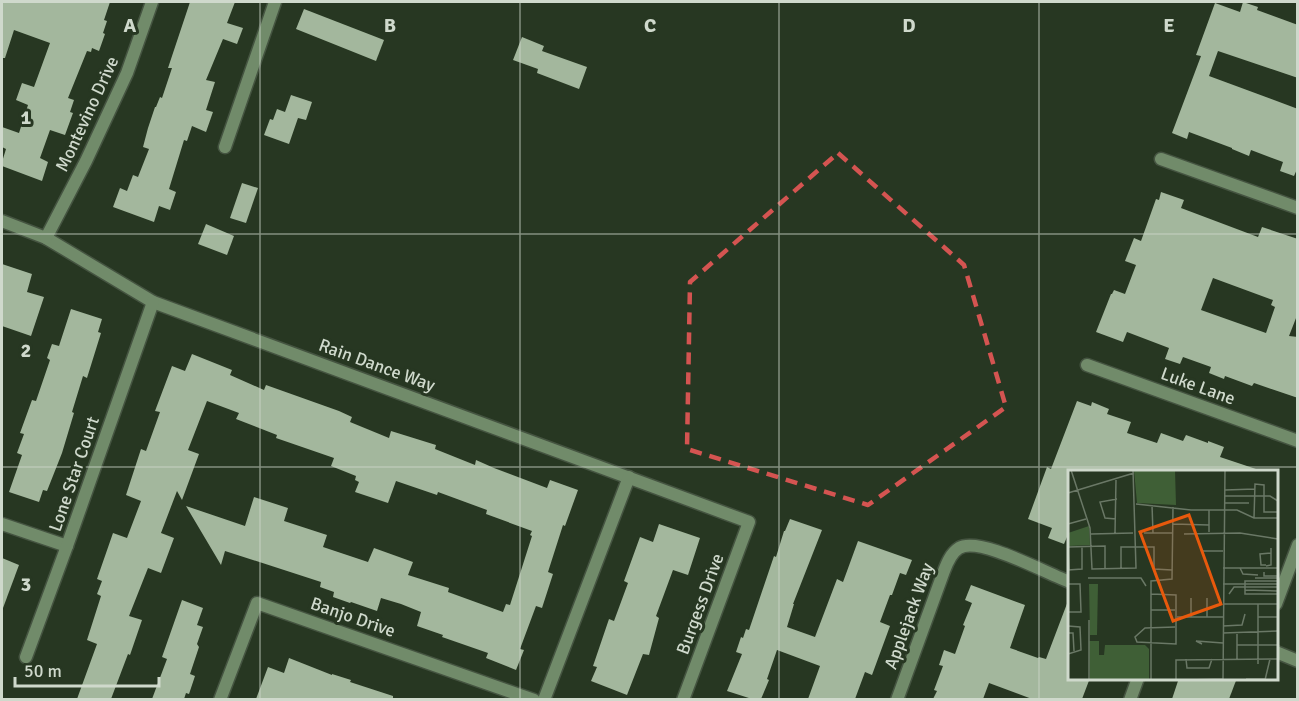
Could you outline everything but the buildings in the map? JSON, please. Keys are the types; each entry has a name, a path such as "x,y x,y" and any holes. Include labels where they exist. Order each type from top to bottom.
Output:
{"street":[{"name":"Montevino Drive","path":"46,238 86,161 127,73 152,2"},
{"path":"225,147 275,2"},
{"path":"1161,159 1298,208"},
{"name":"Rain Dance Way","path":"2,221 46,238 153,302 749,522"},
{"name":"Lone Star Court","path":"26,657 153,302"},
{"name":"Luke Lane","path":"1087,365 1298,441"},
{"path":"544,699 629,477"},
{"name":"Burgess Drive","path":"683,699 749,522"},
{"path":"2,524 67,546"},
{"name":"Applejack Way","path":"897,699 949,558 960,548 974,545 989,549 1041,568 1068,581"},
{"path":"1278,599 1298,545"},
{"name":"Banjo Drive","path":"220,699 257,603 534,699"},
{"path":"1278,653 1298,661"},
{"path":"1130,699 1137,680"}],"highlighted area":[{"path":"838,153 964,265 1006,407 868,505 687,449 690,282"}]}
